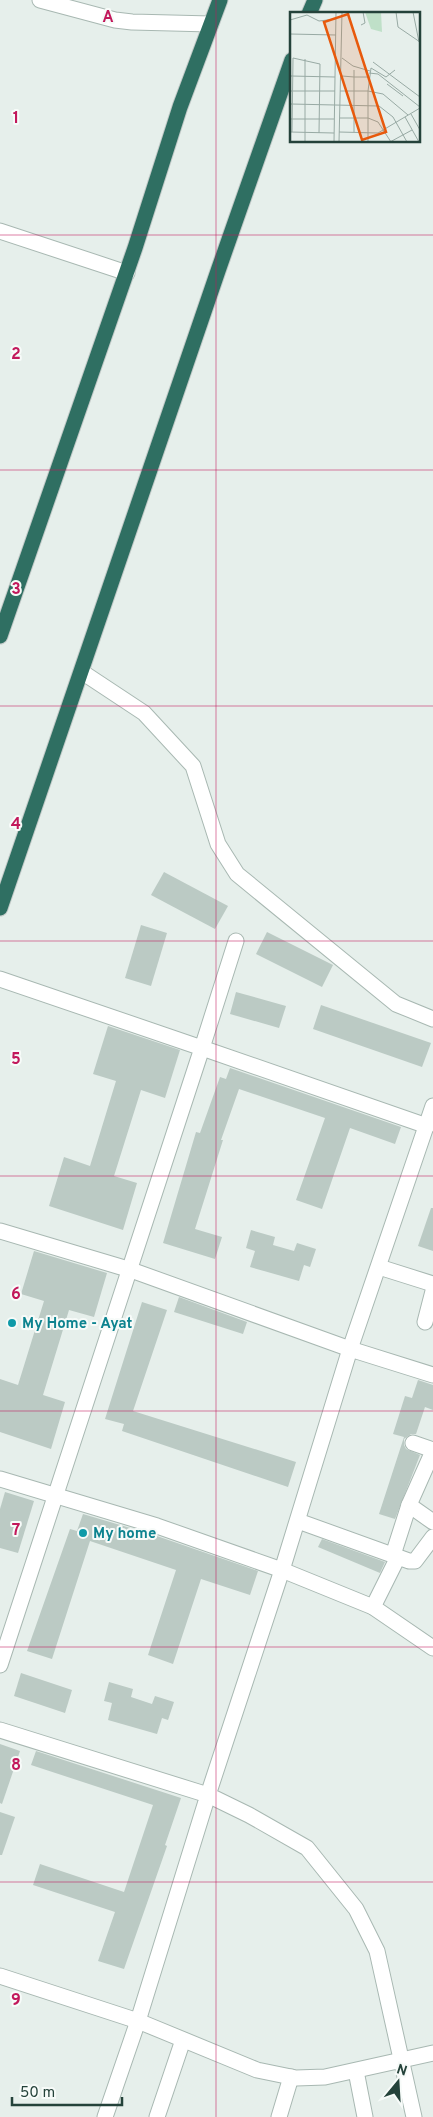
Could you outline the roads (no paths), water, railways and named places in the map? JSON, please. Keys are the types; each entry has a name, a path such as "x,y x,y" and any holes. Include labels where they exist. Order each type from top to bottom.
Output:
{"highway":[{"path":"0,636 126,273 180,107 220,0"},
{"path":"310,12 315,0"},
{"path":"0,908 82,672 215,277 290,66"}],"street":[{"path":"40,0 115,20 211,24"},
{"path":"0,232 126,273"},
{"path":"82,672 144,713 193,766 218,844 237,874 396,1004 433,1019"},
{"path":"0,1665 236,941"},
{"path":"0,979 427,1126"},
{"path":"105,2117 138,2021 208,1795 298,1521 350,1349 433,1106"},
{"path":"0,1231 130,1270 350,1349 433,1375"},
{"path":"378,1267 433,1284"},
{"path":"429,1315 433,1292"},
{"path":"373,1607 395,1556 409,1505 433,1451 413,1442"},
{"path":"0,1479 157,1526 282,1570 373,1607 433,1648"},
{"path":"409,1505 433,1522"},
{"path":"298,1521 395,1556 415,1561 433,1537"},
{"path":"0,1730 208,1795 249,1814 307,1848 356,1908 377,1952 414,2117"},
{"path":"0,1976 138,2021 257,2070 291,2077 325,2077 433,2053"},
{"path":"157,2117 183,2040"},
{"path":"356,2071 365,2117"},
{"path":"280,2117 291,2077"}],"place":[{"name":"My Home - Ayat","path":"12,1323"},
{"name":"My home","path":"83,1533"}]}
